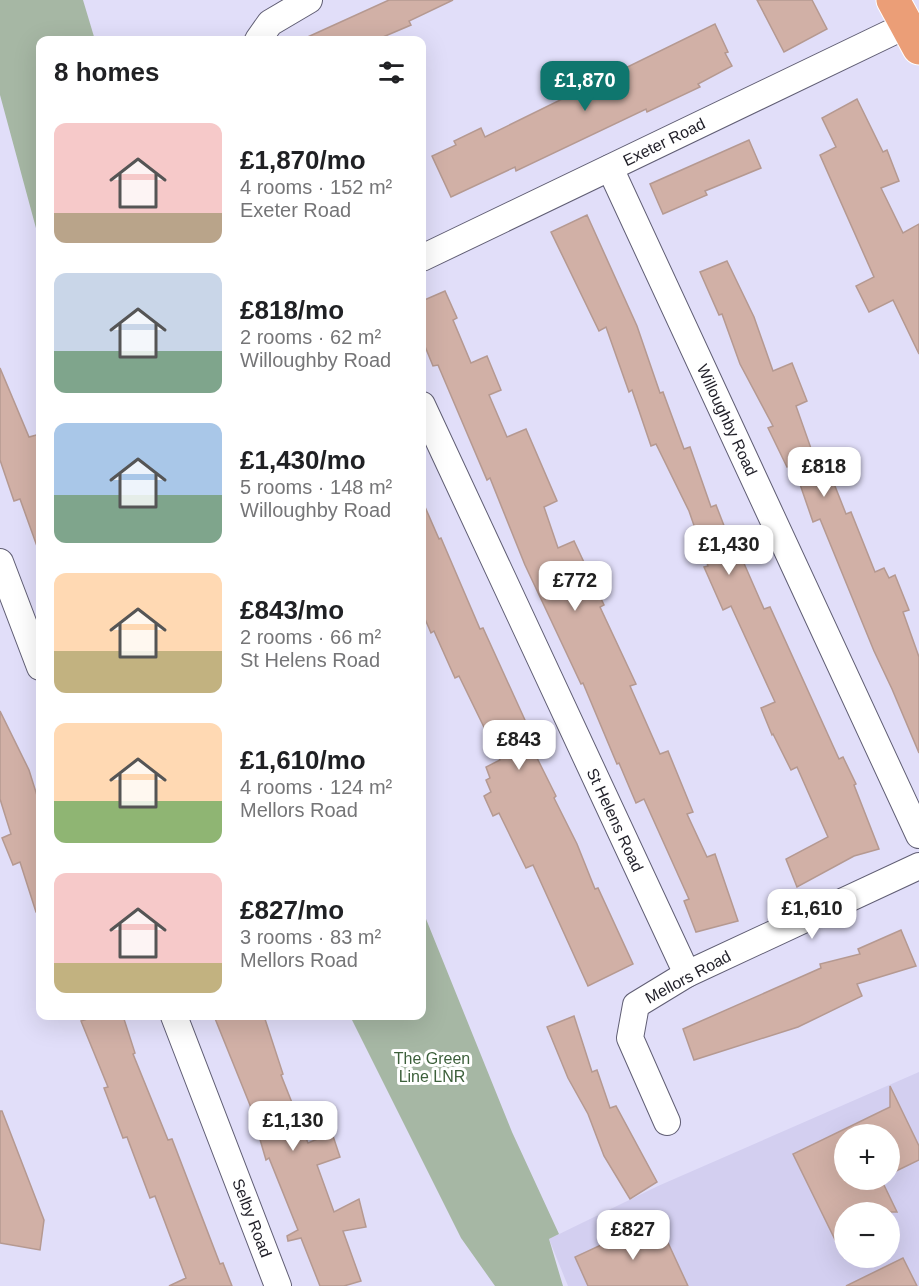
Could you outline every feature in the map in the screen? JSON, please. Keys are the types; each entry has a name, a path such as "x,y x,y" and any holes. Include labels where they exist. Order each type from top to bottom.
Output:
{"street":[{"path":"261,36 270,23 309,0"},
{"name":"Exeter Road","path":"426,256 906,24"},
{"name":"Willoughby Road","path":"610,168 919,835"},
{"name":"St Helens Road","path":"426,414 687,974"},
{"path":"0,562 36,656"},
{"name":"Mellors Road","path":"667,1122 630,1038 636,1005 687,974 919,866"},
{"name":"Selby Road","path":"176,1020 278,1286"}],"shaded area":[{"path":"919,1072 919,1286 568,1286 549,1239 658,1186"}],"green space":[{"path":"0,0 83,0 94,36 36,36 36,228 0,95"},
{"name":"The Green Line LNR","path":"426,919 512,1132 559,1234 549,1239 563,1286 495,1286 461,1238 352,1020 426,1020"}],"building":[{"path":"389,0 453,0 409,21 411,25 385,36 310,36"},
{"path":"757,0 812,0 827,29 784,52"},
{"path":"715,24 732,66 698,84 700,87 647,112 646,109 516,171 515,167 451,197 432,156 456,145 454,141 481,128 485,137"},
{"path":"857,99 883,152 887,150 899,181 881,188 903,233 919,224 919,354 893,300 869,312 856,286 874,277 820,155 836,147 822,118"},
{"path":"749,140 761,168 705,191 707,195 663,214 650,184"},
{"path":"587,215 637,326 660,393 663,392 684,449 690,447 711,507 716,505 735,554 739,552 764,609 770,607 839,759 843,757 856,784 854,785 879,849 854,856 797,887 786,859 828,837 797,767 791,770 772,735 761,708 775,702 731,606 723,610 704,567 708,566 689,511 656,444 651,446 632,390 629,392 606,327 599,331 551,232"},
{"path":"727,261 754,317 773,371 792,363 807,401 796,406 820,474 829,471 846,514 851,512 875,572 884,568 889,578 895,575 909,610 903,612 919,657 919,753 820,519 813,522 793,464 787,467 768,428 773,426 740,364 722,314 719,315 700,272"},
{"path":"445,291 457,318 453,320 471,363 487,356 501,390 489,395 507,437 526,429 557,501 544,507 558,548 574,541 604,605 600,607 636,684 630,686 660,754 668,751 693,812 687,814 707,857 715,854 738,921 696,932 684,901 689,899 644,799 636,803 583,683 581,684 525,565 490,478 487,480 438,365 433,366 426,349 426,299"},
{"path":"0,368 29,437 36,435 36,543 20,499 14,501 0,460"},
{"path":"426,509 439,539 441,538 480,629 483,628 535,742 530,744 556,796 554,798 577,844 595,889 598,888 633,964 588,986 533,865 526,868 499,813 493,816 484,796 491,792 486,780 490,778 486,767 500,760 459,676 455,678 434,631 431,633 426,621"},
{"path":"0,711 29,770 36,792 36,912 20,862 13,865 2,838 11,834 0,799"},
{"path":"901,930 916,966 857,984 862,996 798,1027 694,1060 683,1029 821,968 820,964 860,954 858,949"},
{"path":"574,1016 592,1072 597,1070 610,1108 616,1106 657,1182 630,1199 604,1156 588,1114 568,1078 547,1027"},
{"path":"124,1020 135,1053 133,1054 168,1140 172,1139 220,1264 223,1263 232,1286 169,1286 186,1278 155,1196 150,1198 127,1137 123,1138 104,1088 108,1087 81,1021"},
{"path":"216,1020 265,1020 283,1074 281,1075 308,1143 332,1133 340,1157 317,1165 334,1212 359,1199 366,1227 343,1231 361,1281 344,1286 320,1286 301,1238 288,1241 287,1236 298,1230 269,1158 266,1160 250,1105"},
{"path":"890,1086 919,1146 919,1160 900,1169 900,1124 855,1124 890,1107"},
{"path":"0,1111 2,1111 44,1220 40,1250 0,1243"},
{"path":"834,1134 834,1190 886,1190 892,1202 834,1202 834,1238 793,1154"},
{"path":"657,1219 688,1286 588,1286 575,1257"},
{"path":"903,1258 917,1286 846,1286 883,1268 900,1268 900,1259"}]}
